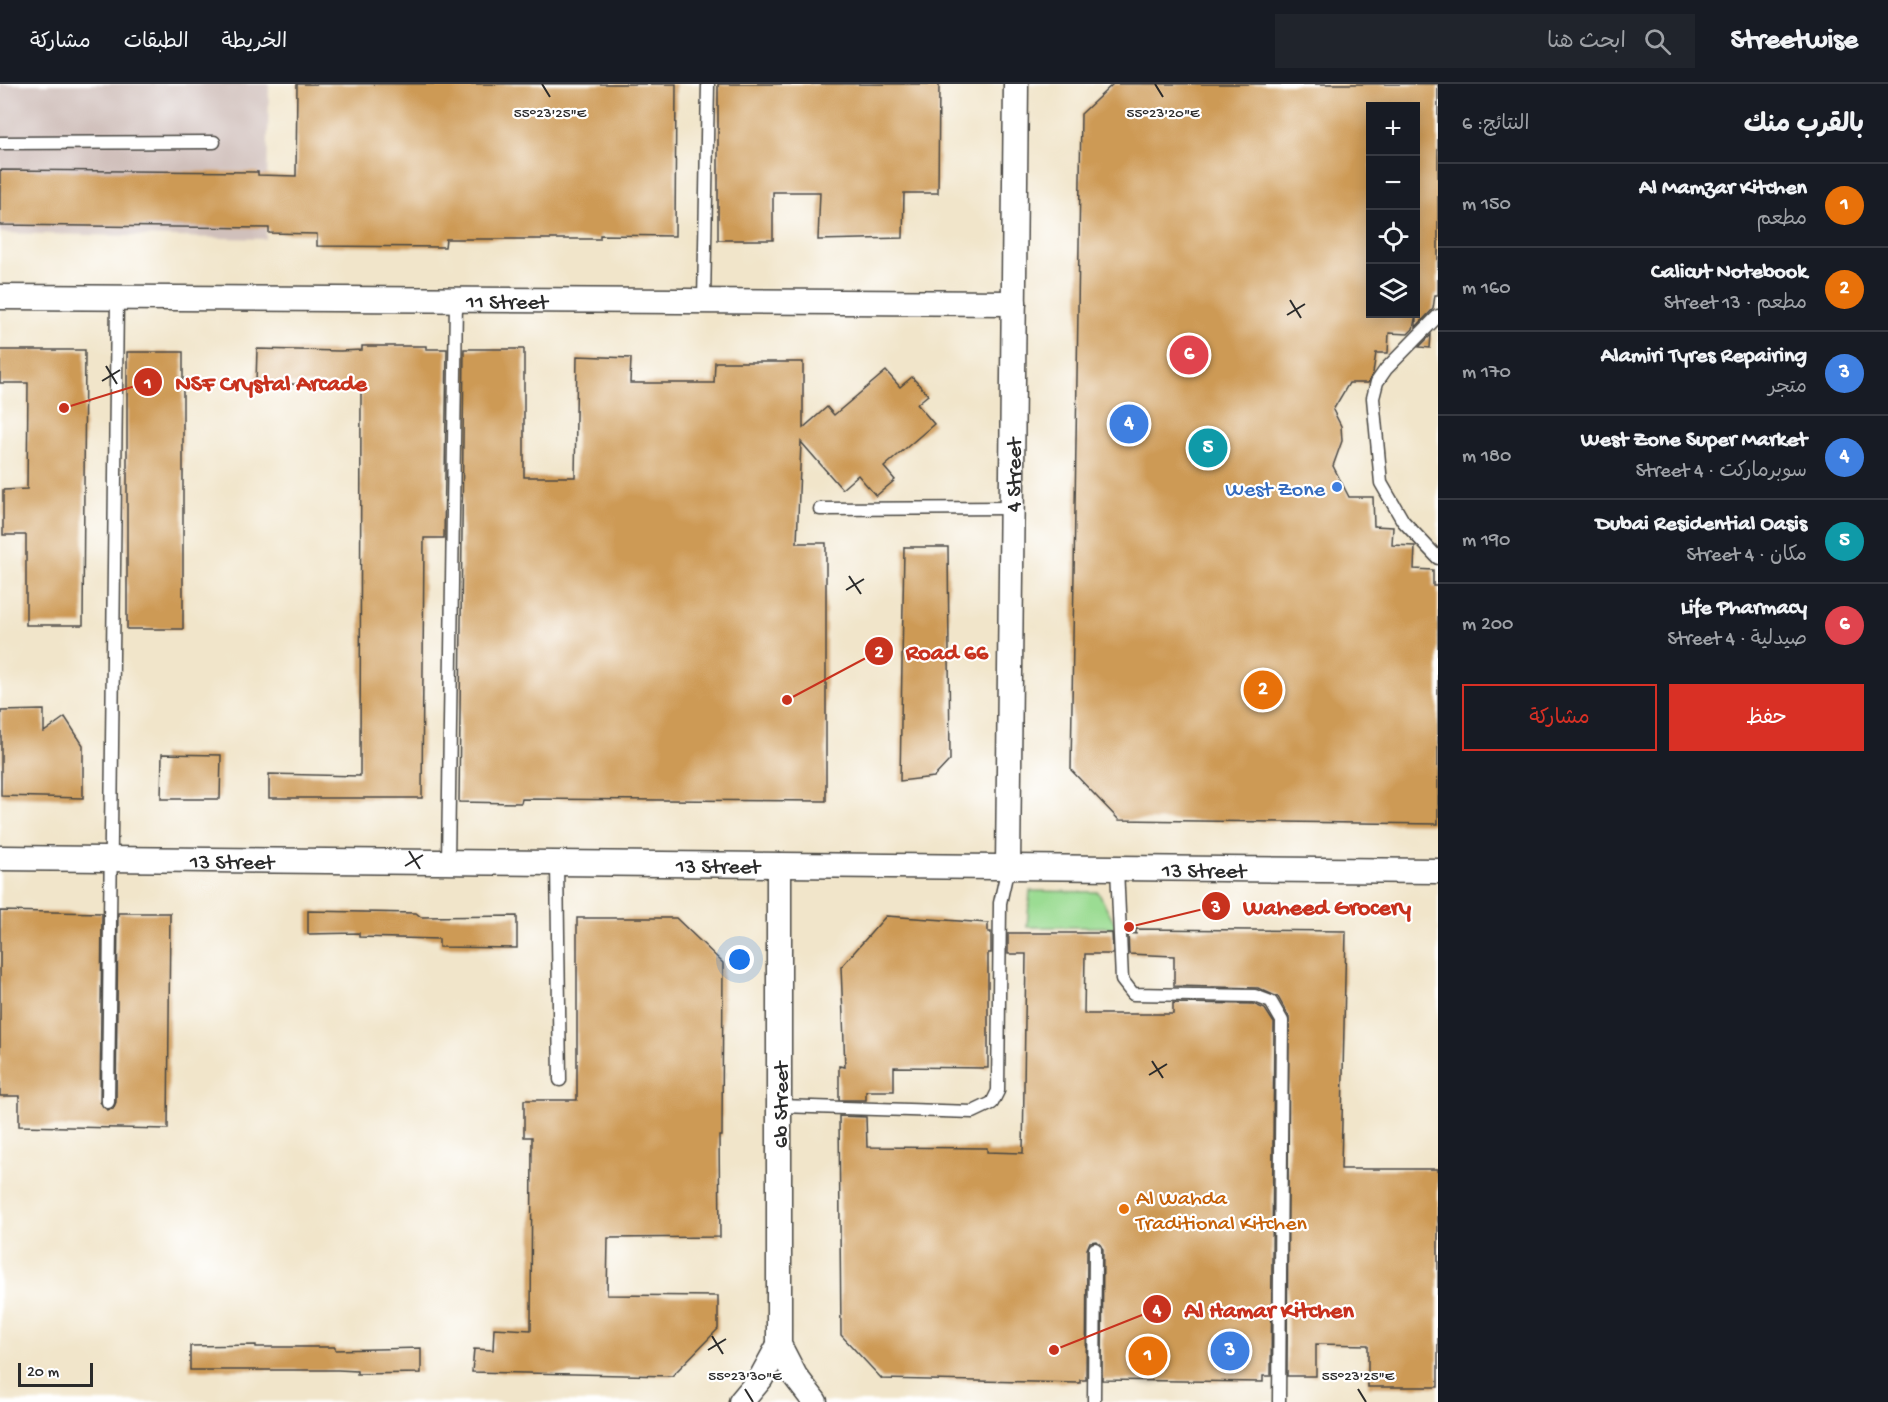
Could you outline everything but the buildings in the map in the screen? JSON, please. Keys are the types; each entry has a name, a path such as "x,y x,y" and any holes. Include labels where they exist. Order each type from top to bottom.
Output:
{"street":[{"name":"4 Street","path":"1008,867 1016,84"},
{"name":"11 Street","path":"0,297 1014,303"},
{"name":"13 Street","path":"0,858 1438,871"},
{"name":"6b Street","path":"779,865 779,1345 795,1376 815,1402"},
{"name":"6b Street","path":"741,1402 761,1378 779,1345"}],"lane":[{"path":"704,302 708,84"},
{"path":"0,143 214,142"},
{"path":"108,1102 117,298"},
{"path":"448,863 456,301"},
{"path":"1438,316 1386,369 1377,382 1374,398 1381,483 1403,521 1438,558"},
{"path":"820,509 1011,508"},
{"path":"557,864 560,1080"},
{"path":"780,1106 973,1112 992,1103 998,1091 1000,903 1008,867"},
{"path":"1118,868 1122,980 1126,989 1133,994 1255,996 1271,1002 1282,1021 1279,1402"},
{"path":"1094,1402 1095,1249"}],"shaded area":[{"path":"0,84 269,84 266,239 0,233"}],"green space":[{"path":"1030,891 1098,892 1117,927 1027,927"}],"place":[{"name":"Life Pharmacy","path":"1189,355"},
{"name":"NSF Crystal Arcade","path":"64,408"},
{"name":"West Zone Super Market","path":"1129,424"},
{"name":"Dubai Residential Oasis","path":"1208,448"},
{"name":"West Zone","path":"1337,487"},
{"name":"Calicut Notebook","path":"1263,690"},
{"name":"Road 66","path":"787,700"},
{"name":"Waheed Grocery","path":"1129,927"},
{"name":"Al Wahda Traditional Kitchen","path":"1124,1209"},
{"name":"Al Hamar Kitchen","path":"1054,1350"},
{"name":"Alamiri Tyres Repairing","path":"1230,1351"},
{"name":"Al Mamzar Kitchen","path":"1148,1356"}]}
